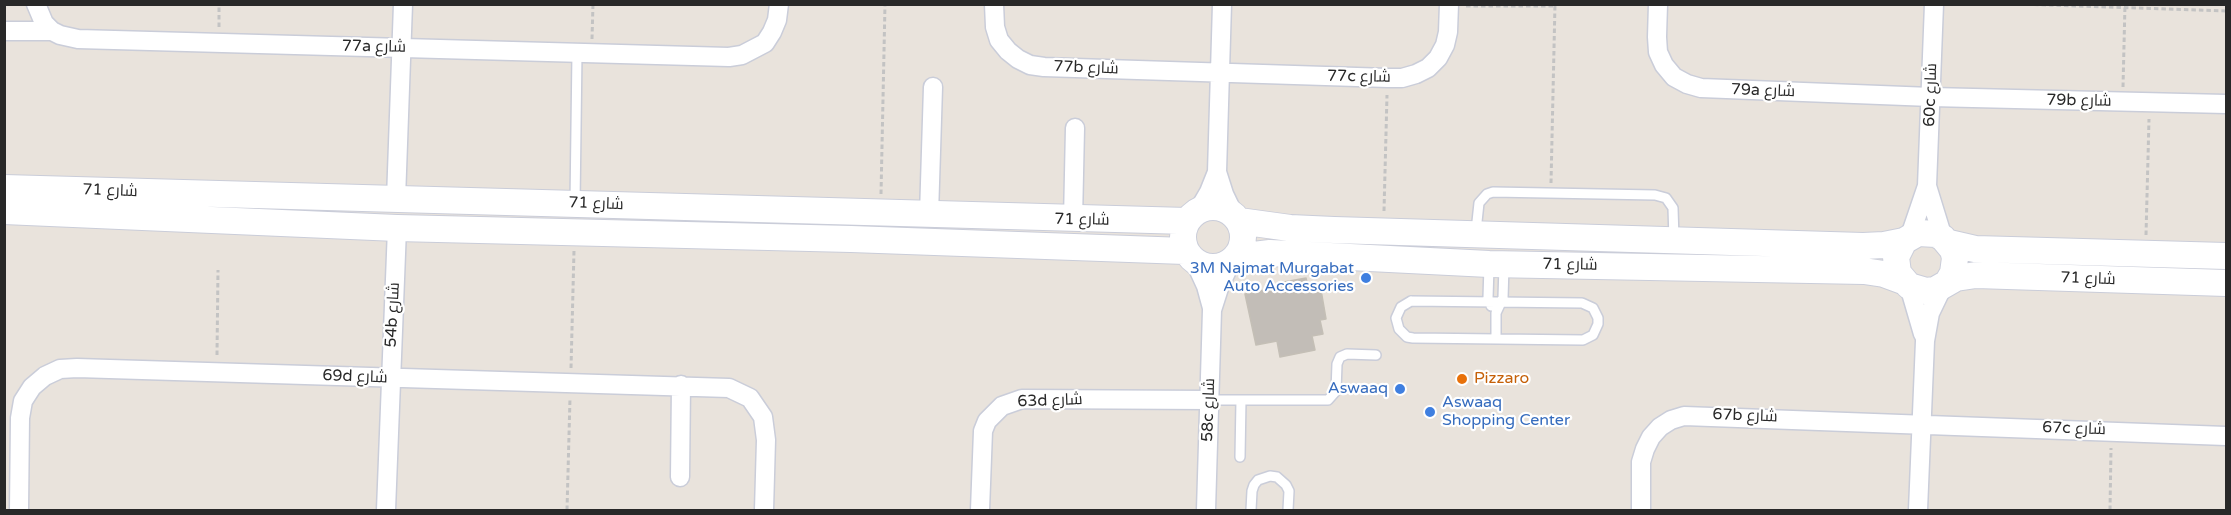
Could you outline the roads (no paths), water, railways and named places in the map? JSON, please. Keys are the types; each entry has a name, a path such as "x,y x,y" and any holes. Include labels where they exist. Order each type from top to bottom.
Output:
{"street":[{"path":"36,4 44,23 52,31"},
{"path":"396,199 403,4"},
{"name":"77a شارع","path":"4,31 52,31 78,39 729,57 742,56 765,42 777,20 779,4"},
{"name":"77b شارع","path":"994,4 995,27 999,40 1008,51 1030,65 1219,73"},
{"path":"1216,172 1244,236 1241,250 1234,259 1217,268 1209,268 1190,256 1183,236 1209,192 1216,172 1222,4"},
{"name":"79a شارع","path":"1658,4 1658,52 1664,65 1674,77 1687,84 1701,88 1931,97"},
{"name":"60c شارع","path":"1907,239 1927,186 1934,4"},
{"name":"77c شارع","path":"1219,73 1388,78 1416,74 1428,68 1445,45 1449,5"},
{"path":"929,215 933,87"},
{"name":"79b شارع","path":"1931,97 2226,104"},
{"path":"1073,220 1075,128"},
{"name":"60c شارع","path":"1927,186 1946,240"},
{"name":"شارع 71","path":"4,188 1073,220 1193,216"},
{"path":"1193,216 1206,208 1221,208 1237,218"},
{"name":"شارع 71","path":"4,211 397,228 851,239 1190,256"},
{"name":"شارع 71","path":"1237,218 1290,228 1476,234 1873,246 1907,239"},
{"name":"54b شارع","path":"386,510 397,228"},
{"path":"1918,510 1925,341 1930,313 1955,266 1953,250 1946,240 1927,232 1907,239 1896,256 1898,273 1906,284 1918,314 1925,341"},
{"name":"شارع 71","path":"1946,240 1975,249 2226,256"},
{"name":"شارع 71","path":"1234,259 1270,253 1496,264 1864,271 1884,274 1906,284"},
{"name":"58c شارع","path":"1190,256 1206,286 1212,310"},
{"name":"58c شارع","path":"1206,510 1212,310 1220,285 1234,259"},
{"name":"شارع 71","path":"1946,283 1976,275 2226,283"},
{"path":"1906,284 1926,291 1946,283"},
{"name":"69d شارع","path":"19,510 20,418 23,402 32,387 45,376 60,369 77,368 718,386 740,392 750,398 763,417 766,440 764,510"},
{"path":"680,477 681,385"},
{"name":"63d شارع","path":"980,510 984,431 987,421 1002,406 1022,399 1209,400"},
{"name":"67b شارع","path":"1641,510 1641,462 1645,449 1651,437 1660,427 1678,418 1698,415 1921,423"},
{"name":"67c شارع","path":"1921,423 2226,436"}],"lane":[{"path":"575,204 585,53"},
{"path":"1476,234 1477,209 1487,194 1499,191 1551,192 1661,195 1670,202 1673,208 1674,239"},
{"path":"1496,264 1501,302 1496,313 1496,339"},
{"path":"1496,264 1489,303 1496,313"},
{"path":"1411,301 1501,302 1582,303 1593,308 1598,324 1593,335 1583,340 1413,338 1402,334 1396,324 1398,312 1405,303 1411,301"},
{"path":"1209,400 1328,400 1336,391 1337,364 1340,357 1347,354 1376,355"},
{"path":"1240,400 1240,457"},
{"path":"1251,510 1254,485 1258,480 1270,476 1277,477 1286,484 1289,490 1288,510"}],"place":[{"name":"3M Najmat Murgabat Auto Accessories","path":"1366,278"},
{"name":"Pizzaro","path":"1462,379"},
{"name":"Aswaaq","path":"1400,389"},
{"name":"Aswaaq Shopping Center","path":"1430,412"}]}
